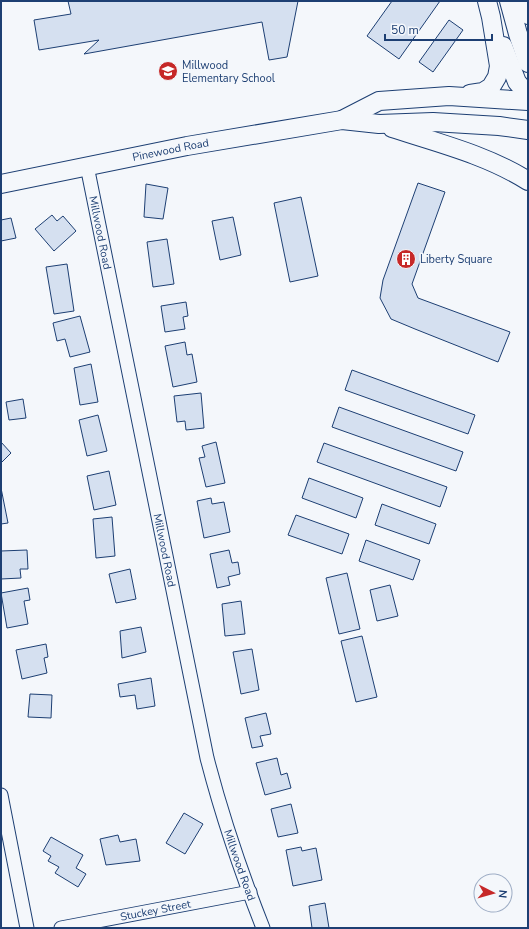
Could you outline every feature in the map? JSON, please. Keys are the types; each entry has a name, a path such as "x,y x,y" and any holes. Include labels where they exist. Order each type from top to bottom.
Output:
{"main road":[{"path":"508,1 528,62"},
{"path":"519,1 528,15"},
{"path":"489,9 517,82 528,95"},
{"path":"449,96 483,92 490,87 497,77 499,66 489,9"},
{"name":"Pinewood Road","path":"342,120 379,101 449,96 528,101"},
{"name":"Pinewood Road","path":"1,184 187,146 342,120 380,124 432,122 499,126 528,130"},
{"path":"380,124 486,159 514,172 528,181"}],"street":[{"name":"Millwood Road","path":"87,166 207,758 217,798 238,861 263,928"},
{"path":"1,795 27,928"},
{"name":"Stuckey Street","path":"61,928 250,892"}],"building":[{"path":"68,1 298,1 287,57 269,60 262,22 84,54 99,40 39,50 34,20 71,14"},
{"path":"392,1 440,1 399,59 367,36"},
{"path":"449,20 463,30 433,72 419,62"},
{"name":"Liberty Square","path":"418,183 445,192 412,284 418,298 510,332 498,362 391,319 380,298 383,280"},
{"path":"146,184 168,188 163,219 144,217"},
{"path":"301,197 318,276 290,282 274,203"},
{"path":"52,215 57,221 63,216 76,231 54,251 35,229"},
{"path":"233,217 241,255 220,260 212,221"},
{"path":"11,218 16,238 1,241 1,220"},
{"path":"167,239 174,284 153,287 147,242"},
{"path":"67,264 74,311 54,314 46,267"},
{"path":"186,302 188,316 183,317 185,329 165,332 161,306"},
{"path":"80,316 90,352 70,357 65,339 57,341 53,323"},
{"path":"185,342 187,355 192,354 197,382 173,387 165,346"},
{"path":"91,364 98,402 80,405 74,368"},
{"path":"352,370 475,415 468,434 345,390"},
{"path":"201,393 204,428 186,430 185,421 177,422 174,396"},
{"path":"23,399 26,418 9,420 6,402"},
{"path":"339,407 463,452 456,471 332,427"},
{"path":"98,415 107,451 87,456 79,420"},
{"path":"1,442 11,453 1,463"},
{"path":"216,442 225,483 206,487 199,458 205,457 202,446"},
{"path":"324,443 447,487 440,507 317,462"},
{"path":"109,471 116,505 94,510 87,476"},
{"path":"309,478 363,498 356,518 302,498"},
{"path":"1,488 8,523 1,524"},
{"path":"211,498 212,504 224,502 230,532 204,538 197,501"},
{"path":"382,504 436,524 429,544 375,525"},
{"path":"296,515 349,534 342,554 288,535"},
{"path":"112,517 115,556 96,558 93,519"},
{"path":"366,540 420,560 413,580 359,561"},
{"path":"27,550 28,569 20,569 21,578 1,579 1,551"},
{"path":"229,550 232,563 238,562 240,574 228,577 230,585 217,588 210,554"},
{"path":"130,569 136,599 116,603 109,574"},
{"path":"347,573 360,629 339,634 326,578"},
{"path":"390,585 398,616 377,621 370,590"},
{"path":"28,588 30,600 24,601 28,624 7,628 1,593"},
{"path":"241,601 245,634 225,636 222,604"},
{"path":"141,627 146,652 122,658 120,631"},
{"path":"362,636 377,697 356,702 341,641"},
{"path":"46,644 48,657 44,658 47,673 22,679 16,650"},
{"path":"252,649 259,690 241,694 233,652"},
{"path":"151,678 155,706 137,709 135,695 120,697 118,684"},
{"path":"30,694 52,695 51,718 28,717"},
{"path":"266,713 271,734 260,736 263,746 252,748 245,718"},
{"path":"277,758 281,775 287,773 291,788 265,795 256,763"},
{"path":"291,804 298,833 278,837 271,809"},
{"path":"184,813 203,824 185,854 166,843"},
{"path":"118,835 120,842 136,839 140,861 106,865 100,839"},
{"path":"51,837 83,855 76,868 86,874 78,887 55,873 59,867 48,861 51,856 43,851"},
{"path":"301,847 302,851 316,848 322,880 293,886 286,850"},
{"path":"325,903 329,928 312,928 309,906"}],"place":[{"name":"Millwood Elementary School","path":"168,71"},
{"name":"Liberty Square","path":"406,259"}]}
